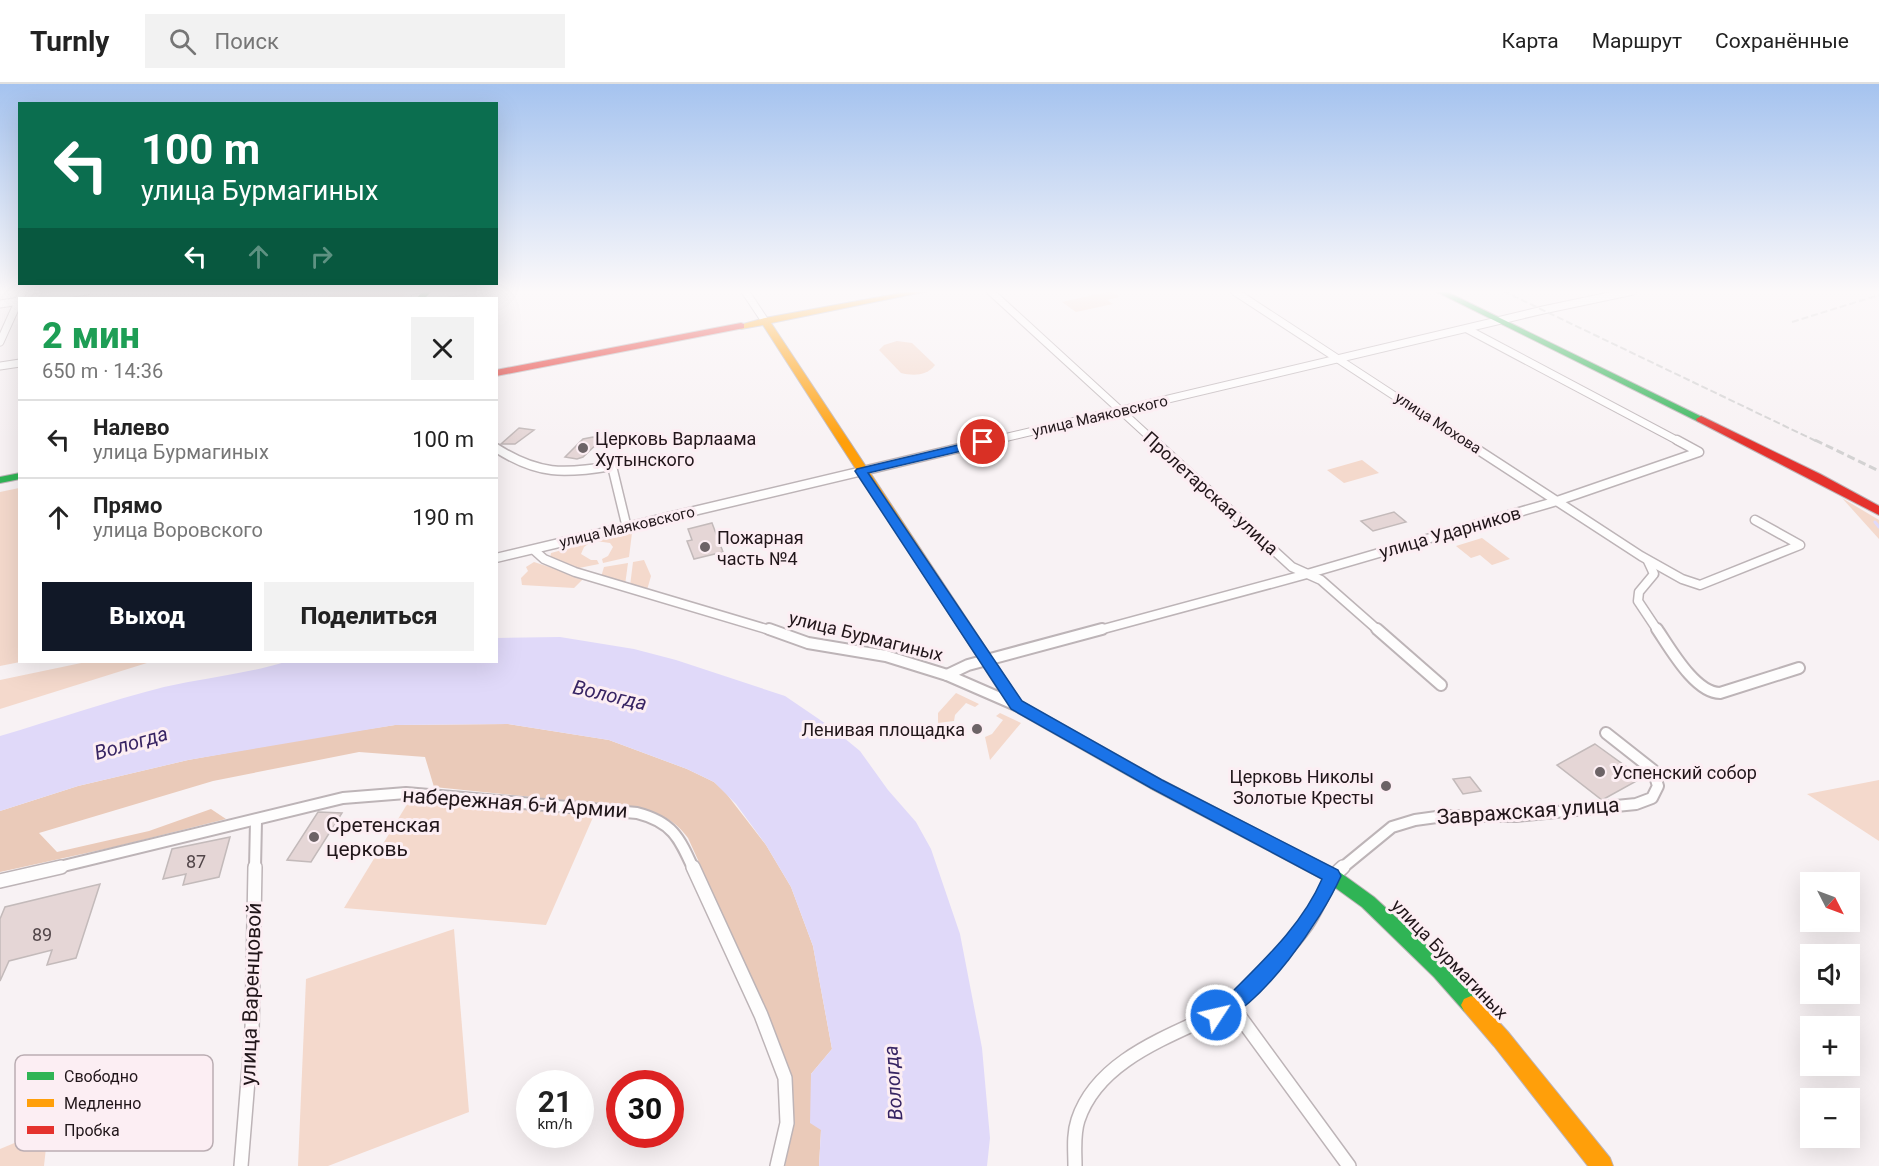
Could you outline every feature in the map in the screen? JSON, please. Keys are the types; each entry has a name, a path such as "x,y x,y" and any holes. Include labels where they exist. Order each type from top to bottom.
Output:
{"main road":[{"path":"498,373 659,341"},
{"path":"778,341 1016,705"},
{"path":"1546,341 1816,476 1879,511"},
{"path":"1548,341 1879,500"},
{"path":"0,480 18,476"},
{"name":"улица Бурмагиных","path":"1016,705 1156,784 1332,876 1384,916 1441,971 1501,1039 1602,1166"}],"street":[{"name":"Пролетарская улица","path":"1046,341 1292,567 1321,580 1441,685"},
{"name":"улица Мохова","path":"1312,341 1641,556 1682,579 1700,585 1800,545 1755,520"},
{"name":"улица Маяковского","path":"498,558 1416,341"},
{"name":"улица Ударников","path":"947,675 968,665 987,662 1307,574 1557,501 1699,452 1491,341"},
{"path":"0,366 18,363"},
{"path":"498,449 519,464 546,471 578,472 612,466 627,528"},
{"name":"улица Бурмагиных","path":"534,549 544,559 575,572 757,625 808,643 886,656 947,675 1016,705"},
{"path":"1641,556 1654,568 1655,575 1653,581 1639,592 1638,601 1650,621 1700,686 1713,693 1720,693 1799,668"},
{"name":"Завражская улица","path":"1332,876 1392,827 1415,820 1443,816 1516,816 1636,804 1652,798 1658,786 1653,770 1606,734"},
{"name":"набережная 6-й Армии","path":"0,881 256,821 343,798 406,793 629,811 663,822 681,841 761,1015 784,1078 788,1123 777,1166"},
{"name":"улица Варенцовой","path":"241,1166 252,1031 256,821"},
{"path":"1075,1166 1077,1121 1089,1094 1105,1076 1159,1042 1232,1006 1286,950 1306,925 1322,899 1332,876"},
{"path":"1232,1006 1349,1166"}],"shaded area":[{"path":"895,341 912,343 935,365 932,369 920,374 901,373 879,350 884,345"},
{"path":"1362,460 1379,473 1344,483 1327,470"},
{"path":"18,488 18,662 0,666 0,492"},
{"path":"1842,498 1879,520 1879,539"},
{"path":"632,533 629,557 603,563 602,559 608,556 613,547 610,543 596,541"},
{"path":"1482,538 1510,559 1492,565 1480,555 1471,558 1456,546"},
{"path":"591,542 584,547 581,554 591,560 597,560 599,564 574,569 550,558 551,553"},
{"path":"644,560 651,576 647,590 630,586 633,562"},
{"path":"534,562 584,578 574,588 522,585 521,578 528,571 526,567"},
{"path":"628,563 625,585 601,577 604,567"},
{"path":"81,663 147,663 0,709 0,680"},
{"path":"956,693 979,704 975,707 966,703 955,715 954,721 938,723 938,713"},
{"path":"1000,713 1021,723 990,760 985,737 992,734 1003,720 996,716"},
{"path":"508,724 609,740 687,769 714,782 725,792 766,845 791,887 813,946 832,1049 811,1074 821,1130 819,1166 785,1166 793,1124 767,1012 688,838 677,825 649,811 633,807 434,787 425,757 359,752 213,781 39,833 57,852 149,831 211,809 226,819 0,872 0,811 78,786 188,760 395,725"},
{"path":"1879,780 1879,841 1807,794"},
{"path":"409,801 594,815 546,925 344,908"},
{"path":"454,929 469,1112 328,1166 298,1166 306,979"},
{"path":"15,1143 15,1151 46,1151 44,1166 0,1166 0,1149"}],"water":[{"name":"Вологда","path":"560,637 634,649 676,660 785,696 832,728 860,751 888,790 916,822 931,849 960,934 982,1048 990,1138 987,1166 819,1166 821,1130 810,1123 811,1074 832,1049 813,946 791,887 766,845 736,804 714,782 687,769 609,740 508,724 395,725 188,760 78,786 0,811 0,736 164,687 281,663 498,663 498,638"}],"building":[{"path":"519,428 534,430 515,444 501,444"},
{"name":"Церковь Варлаама Хутынского","path":"593,437 602,439 583,457 577,459 565,457 583,439"},
{"path":"1394,512 1406,522 1373,531 1361,521"},
{"name":"Пожарная часть №4","path":"712,523 723,552 694,559 687,541 692,540 688,529"},
{"name":"Успенский собор","path":"1595,744 1642,778 1602,800 1557,765"},
{"path":"1470,777 1481,791 1463,794 1453,779"},
{"name":"Сретенская церковь","path":"318,812 342,813 311,862 287,860"},
{"path":"230,837 219,877 183,885 186,874 163,879 172,849"},
{"path":"100,884 76,958 47,965 52,950 9,961 0,981 0,919 5,907"}],"waterway":[{"path":"1875,522 1879,527"}],"railway":[{"path":"1608,341 1818,442"},
{"path":"1815,440 1879,471"}],"traffic: fast":[{"path":"1542,341 1701,419"},
{"path":"0,480 18,476"},
{"path":"1010,696 1016,705 1156,784 1332,876 1368,902 1441,971 1471,1005"}],"traffic: slow":[{"path":"778,341 1010,696"},
{"path":"1471,1005 1501,1039 1602,1166"}],"traffic: jam":[{"path":"498,373 660,341"},
{"path":"1701,419 1816,476 1879,511"}],"place":[{"name":"Церковь Варлаама Хутынского","path":"583,448"},
{"name":"Пожарная часть №4","path":"705,547"},
{"name":"Ленивая площадка","path":"977,729"},
{"name":"Успенский собор","path":"1600,772"},
{"name":"Церковь Николы Золотые Кресты","path":"1386,786"},
{"name":"Сретенская церковь","path":"314,837"}],"route":[{"path":"983,442 861,471 1016,705 1156,784 1332,876 1322,899 1306,925 1286,950 1232,1006 1216,1015"}]}
